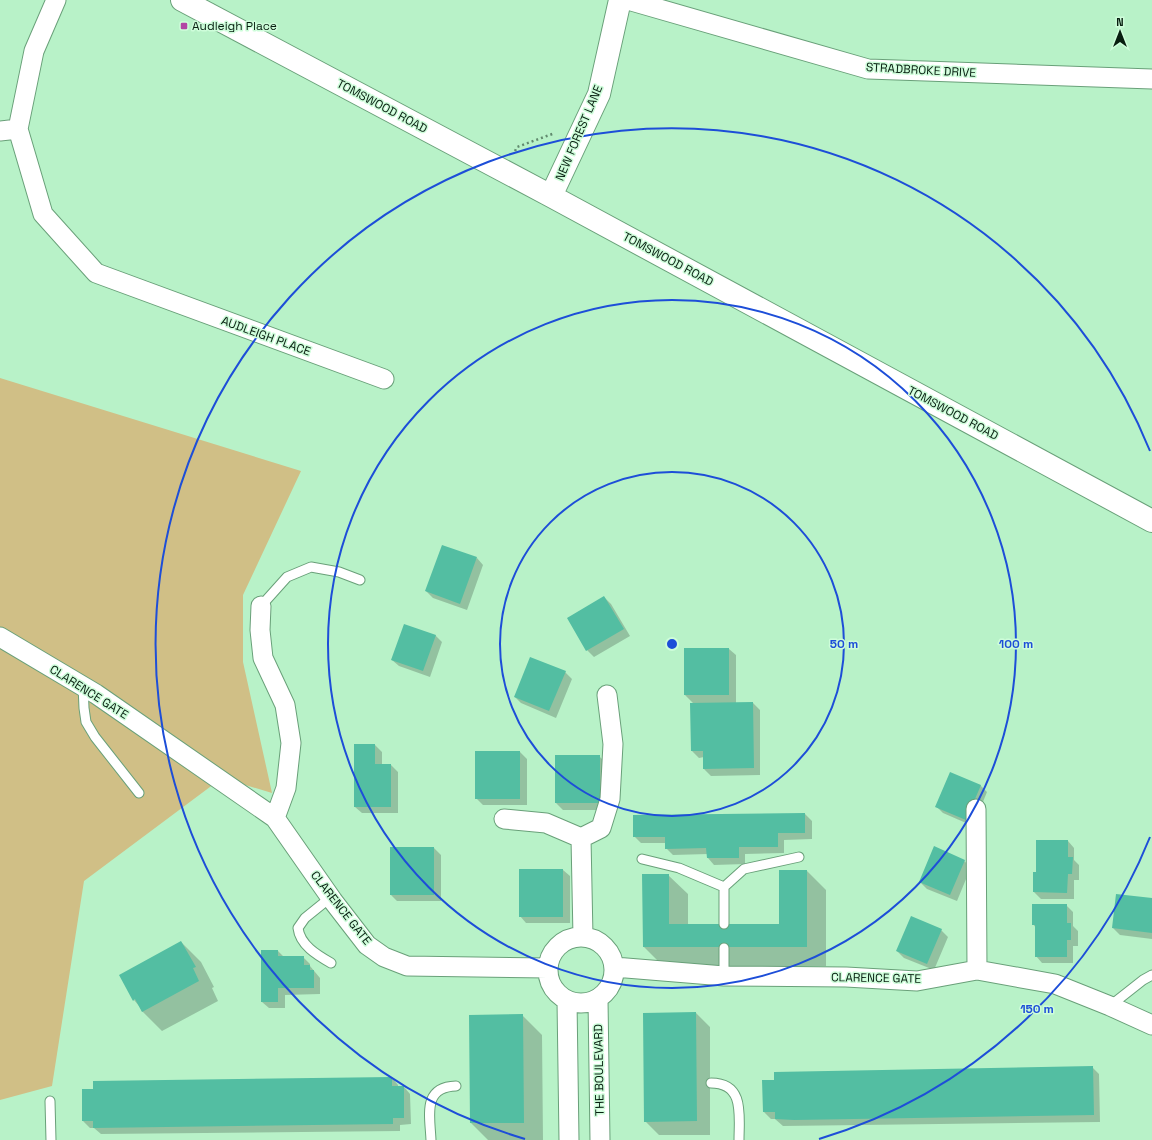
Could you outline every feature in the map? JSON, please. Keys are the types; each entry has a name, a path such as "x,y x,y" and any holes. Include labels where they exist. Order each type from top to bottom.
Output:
{"street":[{"name":"AUDLEIGH PLACE","path":"56,0 34,51 9,130 43,214 96,273 384,379"},
{"name":"TOMSWOOD ROAD","path":"182,0 551,196 1152,521"},
{"name":"NEW FOREST LANE","path":"551,196 598,94 620,0"},
{"name":"STRADBROKE DRIVE","path":"628,0 868,70 1152,79"},
{"path":"261,606 260,630 263,658 285,705 291,743 286,788 275,818"},
{"name":"CLARENCE GATE","path":"0,637 103,698 275,818 367,945 384,957 407,966 548,968"},
{"path":"504,819 546,823 581,838 601,828 610,799 613,744 607,695"},
{"path":"976,809 977,970"},
{"path":"581,838 583,937"},
{"path":"583,937 592,939 608,949 612,958 614,975 612,984 608,991 598,999 586,1004 577,1004 561,998 555,991 548,976 548,968 551,955 559,945 574,938 583,937"},
{"name":"CLARENCE GATE","path":"614,967 724,976 846,977 917,981 977,970 1055,984 1152,1025"},
{"name":"THE BOULEVARD","path":"598,999 600,1140"},
{"path":"567,1000 569,1140"}],"lane":[{"path":"261,606 287,577 311,567 339,572 360,580"},
{"path":"83,686 86,722 95,738 139,793"},
{"path":"724,924 724,887 744,869 798,857"},
{"path":"642,859 679,868 724,887"},
{"path":"331,897 305,918 298,928 299,936 316,955 331,964"},
{"path":"724,948 724,976"},
{"path":"1110,1006 1143,980 1152,975"},
{"path":"711,1083 716,1083 731,1089 738,1101 739,1140"},
{"path":"431,1140 429,1105 432,1097 447,1086 456,1086"},
{"path":"50,1101 51,1140"}],"path":[{"path":"504,171 517,148 566,130 579,135"}],"shaded area":[{"path":"0,378 301,471 243,595 243,662 272,793 222,778 84,881 52,1086 0,1100"}],"building":[{"path":"442,545 477,557 460,604 425,591"},
{"path":"604,596 624,629 586,651 567,618"},
{"path":"404,624 436,635 423,671 391,660"},
{"path":"684,648 729,648 729,695 684,695"},
{"path":"530,657 566,671 549,711 514,697"},
{"path":"753,702 754,768 703,769 703,751 691,751 690,703"},
{"path":"354,744 375,744 375,764 391,764 391,807 354,807"},
{"path":"475,751 520,751 520,799 475,799"},
{"path":"555,755 600,755 600,803 555,803"},
{"path":"950,772 981,785 966,820 935,807"},
{"path":"805,813 805,833 778,833 778,847 739,847 739,858 707,858 706,848 665,849 665,837 633,837 633,815"},
{"path":"1036,840 1068,840 1068,857 1073,857 1072,874 1068,874 1067,893 1033,892 1033,872 1036,872"},
{"path":"934,846 965,860 950,895 919,882"},
{"path":"390,847 434,847 434,895 390,895"},
{"path":"519,869 563,869 563,917 519,917"},
{"path":"779,870 807,870 807,947 643,947 642,874 669,874 669,924 779,924"},
{"path":"1116,894 1152,898 1152,933 1112,928"},
{"path":"1032,904 1067,904 1067,923 1071,923 1071,940 1067,940 1067,957 1035,957 1035,925 1032,925"},
{"path":"911,916 942,929 927,964 896,951"},
{"path":"181,941 196,967 193,968 199,981 142,1012 135,999 133,1001 119,975"},
{"path":"261,950 278,950 278,956 304,956 304,965 310,965 310,970 314,970 314,988 278,988 278,1002 261,1002"},
{"path":"696,1012 697,1121 644,1122 643,1013"},
{"path":"523,1014 524,1123 470,1123 469,1015"},
{"path":"1093,1066 1094,1115 794,1120 775,1119 775,1112 763,1112 762,1080 774,1080 774,1072"},
{"path":"392,1077 392,1086 404,1086 404,1118 393,1118 393,1124 93,1128 93,1121 82,1121 82,1089 93,1089 93,1081"}],"place":[{"name":"Audleigh Place","path":"184,26"}]}
